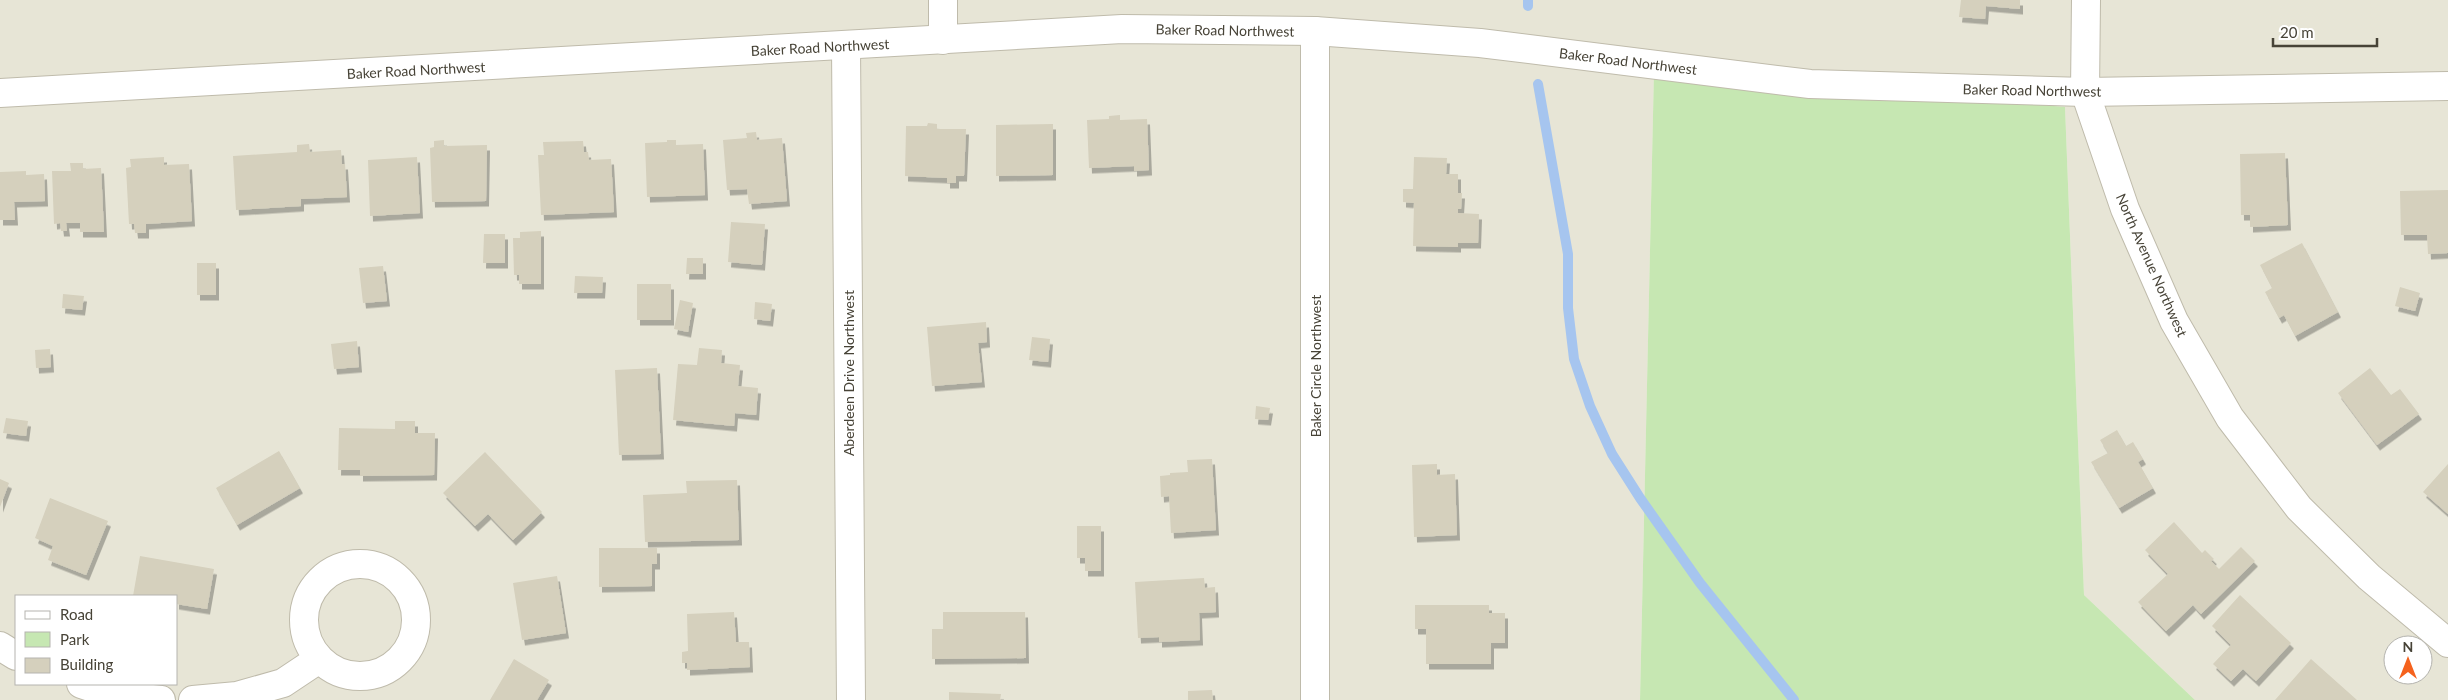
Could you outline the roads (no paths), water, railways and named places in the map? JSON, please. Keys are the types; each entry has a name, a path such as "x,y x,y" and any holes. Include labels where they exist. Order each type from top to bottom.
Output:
{"street":[{"path":"943,0 943,40"},
{"name":"North Avenue Northwest","path":"2086,0 2086,92 2125,209 2174,320 2230,418 2299,508 2369,577 2448,643"},
{"name":"Baker Road Northwest","path":"0,94 1122,29 1315,31 1480,43 1810,84 2086,92 2448,86"},
{"name":"Baker Circle Northwest","path":"1315,31 1315,700"},
{"name":"Aberdeen Drive Northwest","path":"846,46 851,700"},
{"path":"353,565 362,565 387,571 401,582 412,598 417,617 414,636 406,654 391,668 373,675 354,676 335,670 320,659 309,644 304,628 305,610 311,594 322,580 336,570 353,565"},
{"path":"0,646 15,655"},
{"path":"193,700 237,696 283,683 320,659"},
{"path":"84,685 115,695 161,700"}],"waterway":[{"path":"1528,0 1528,6"},
{"path":"1538,84 1568,254 1568,308 1574,359 1590,406 1612,454 1640,498 1700,583 1794,700"}]}
